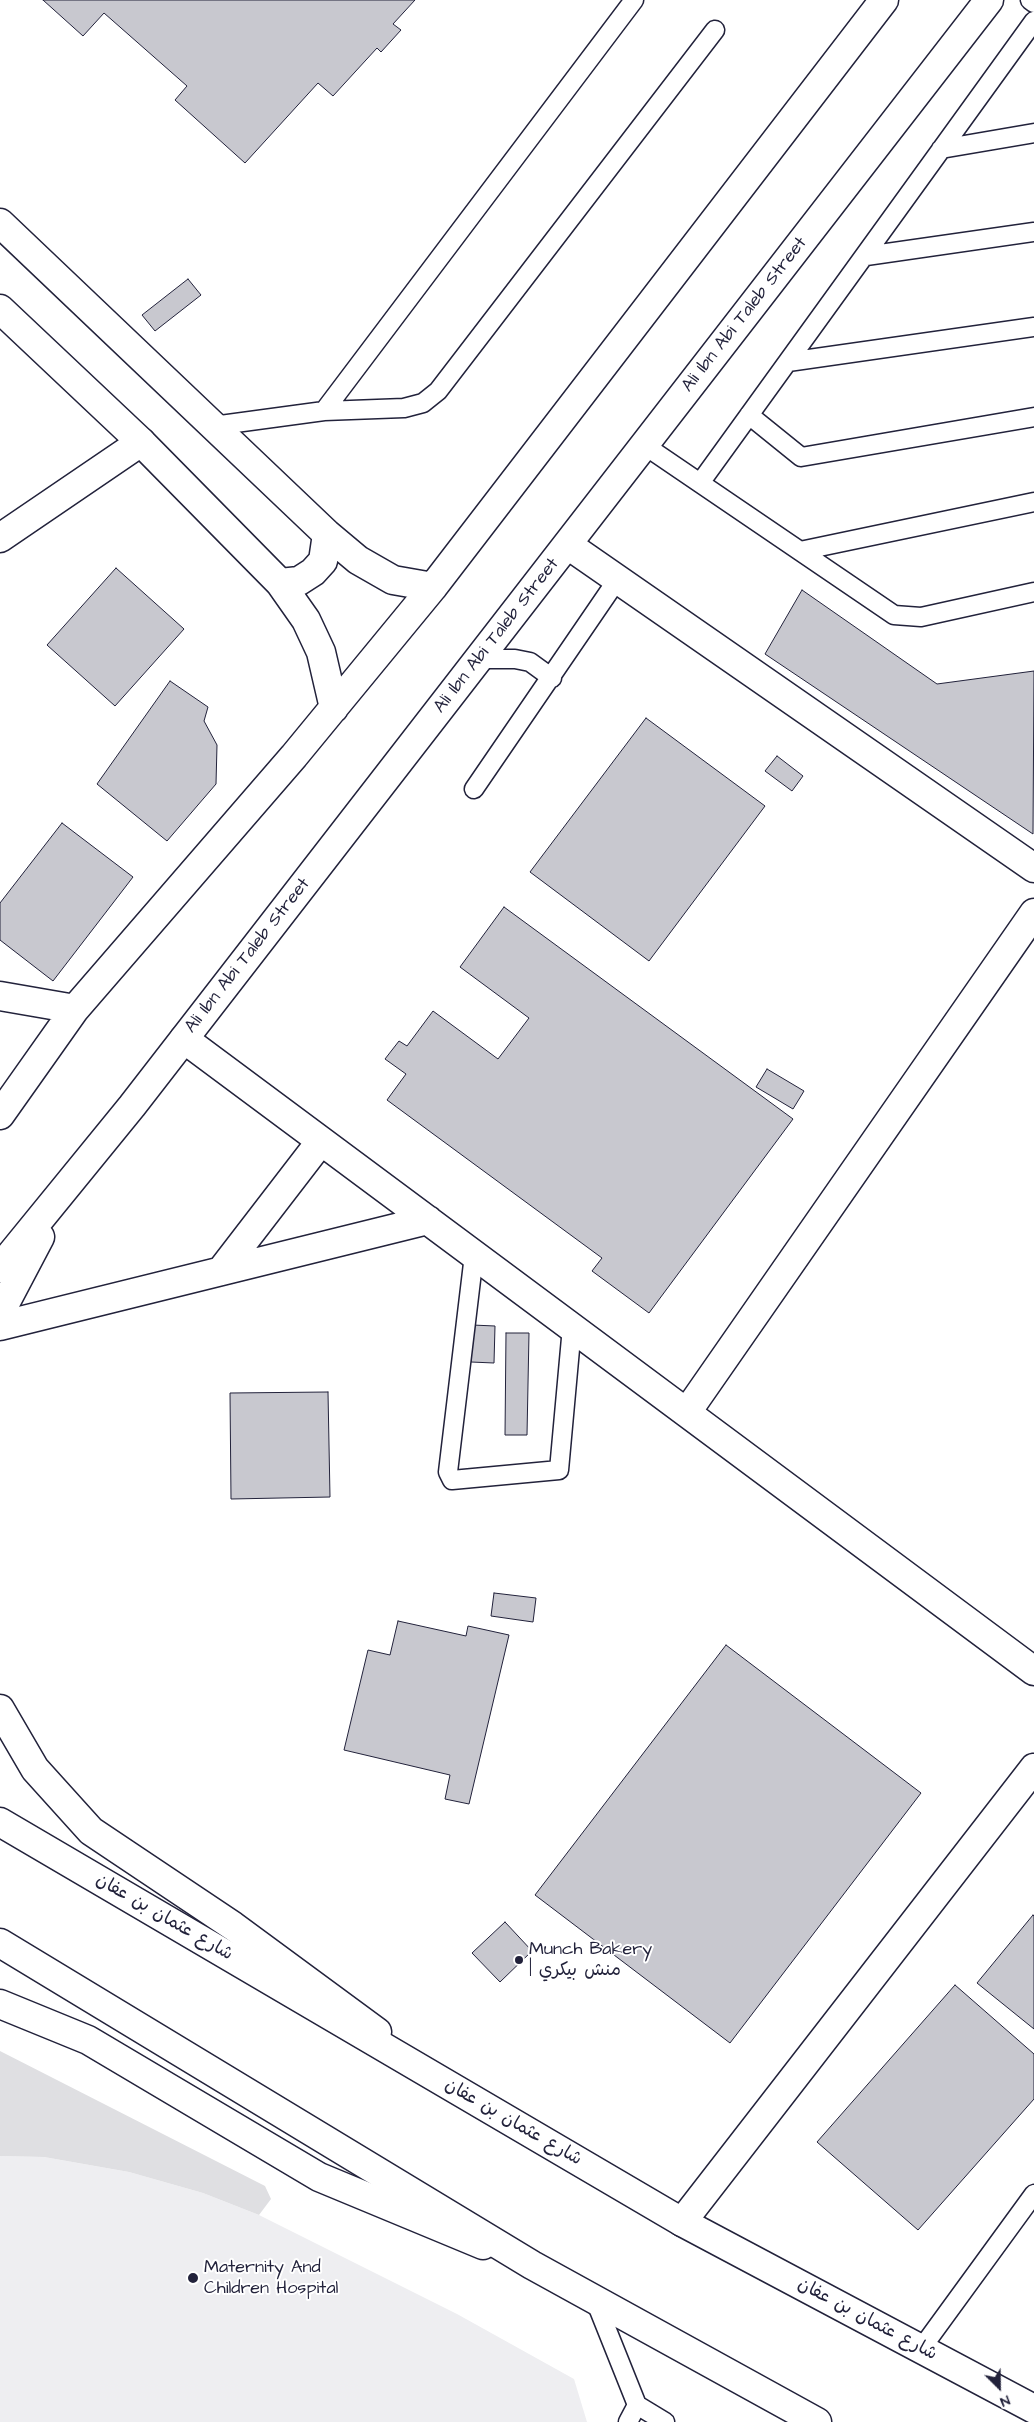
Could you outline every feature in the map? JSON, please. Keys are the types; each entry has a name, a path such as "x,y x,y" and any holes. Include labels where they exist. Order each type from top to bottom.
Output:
{"street":[{"path":"0,1115 75,1009 334,708 433,587 884,0"},
{"name":"Ali Ibn Abi Taleb Street","path":"0,1268 67,1188 184,1039 989,0"},
{"path":"0,223 327,534 358,560 393,580 433,587"},
{"path":"0,309 141,442 280,583 306,620 321,652 334,708"},
{"path":"0,538 141,442"},
{"path":"280,583 299,581 313,572 322,560 327,534"},
{"path":"568,545 1034,868"},
{"path":"687,1412 1034,913"},
{"path":"0,996 75,1009"},
{"path":"184,1039 1034,1671"},
{"path":"221,1271 321,1141"},
{"path":"0,1313 67,1188"},
{"path":"0,1326 428,1220"},
{"path":"0,1709 35,1770 91,1831 233,1926 416,2060 682,2222 1033,1772"},
{"name":"شارع عثمان بن عفان","path":"0,1822 682,2222 1034,2409"},
{"path":"0,1943 532,2265 818,2422"},
{"path":"0,2004 88,2040 319,2177 532,2265"}],"lane":[{"path":"324,410 634,0"},
{"path":"1030,0 1034,3"},
{"path":"700,483 866,256 1034,21"},
{"path":"213,426 324,410 404,408 424,403 438,392 715,30"},
{"path":"941,149 1034,133"},
{"path":"866,256 1034,232"},
{"path":"788,362 1034,327"},
{"path":"749,415 801,457 1034,417"},
{"path":"644,445 894,615 920,617 1034,592"},
{"path":"800,551 1034,502"},
{"path":"474,789 552,678 617,580"},
{"path":"480,659 515,659 530,662 552,678"},
{"path":"474,1255 448,1472 452,1480 559,1470 572,1327"},
{"path":"921,2349 1034,2194"},
{"path":"595,2300 637,2405 666,2422"},
{"path":"628,2422 637,2405"}],"shaded area":[{"path":"0,2051 265,2186 271,2199 259,2215 203,2193 129,2172 44,2157 0,2156"},
{"name":"Maternity And Children Hospital","path":"0,2156 44,2157 129,2172 203,2193 259,2215 457,2314 574,2379 587,2422 0,2422"}],"building":[{"path":"43,0 415,0 393,24 401,30 381,52 377,48 333,96 318,83 245,163 175,100 187,86 104,13 83,36"},
{"path":"188,279 201,295 155,331 142,315"},
{"path":"116,568 184,629 115,706 47,645"},
{"path":"802,590 937,684 1034,671 1033,834 765,654"},
{"path":"170,681 208,707 204,721 217,745 216,784 167,841 97,784"},
{"path":"646,718 765,806 649,961 530,872"},
{"path":"777,756 803,776 792,791 765,771"},
{"path":"62,823 133,877 53,981 0,940 0,903"},
{"path":"504,907 793,1119 649,1313 592,1271 602,1258 387,1100 406,1074 385,1059 399,1041 407,1046 433,1011 498,1059 529,1018 460,967"},
{"path":"767,1069 804,1091 793,1109 756,1087"},
{"path":"472,1325 495,1326 494,1363 471,1362"},
{"path":"506,1333 529,1333 527,1435 505,1435"},
{"path":"328,1392 330,1497 231,1499 230,1393"},
{"path":"494,1593 536,1598 533,1622 491,1616"},
{"path":"398,1621 466,1636 468,1626 509,1635 469,1804 445,1799 450,1775 344,1750 368,1650 390,1655"},
{"path":"726,1645 921,1793 730,2043 535,1895"},
{"path":"1034,1916 1034,2029 977,1983"},
{"path":"505,1922 532,1951 500,1982 472,1953"},
{"path":"955,1985 1034,2054 1034,2099 918,2230 817,2142"}],"place":[{"name":"Munch Bakery | منش بيكري","path":"519,1960"},
{"name":"Maternity And Children Hospital","path":"193,2278"}]}
